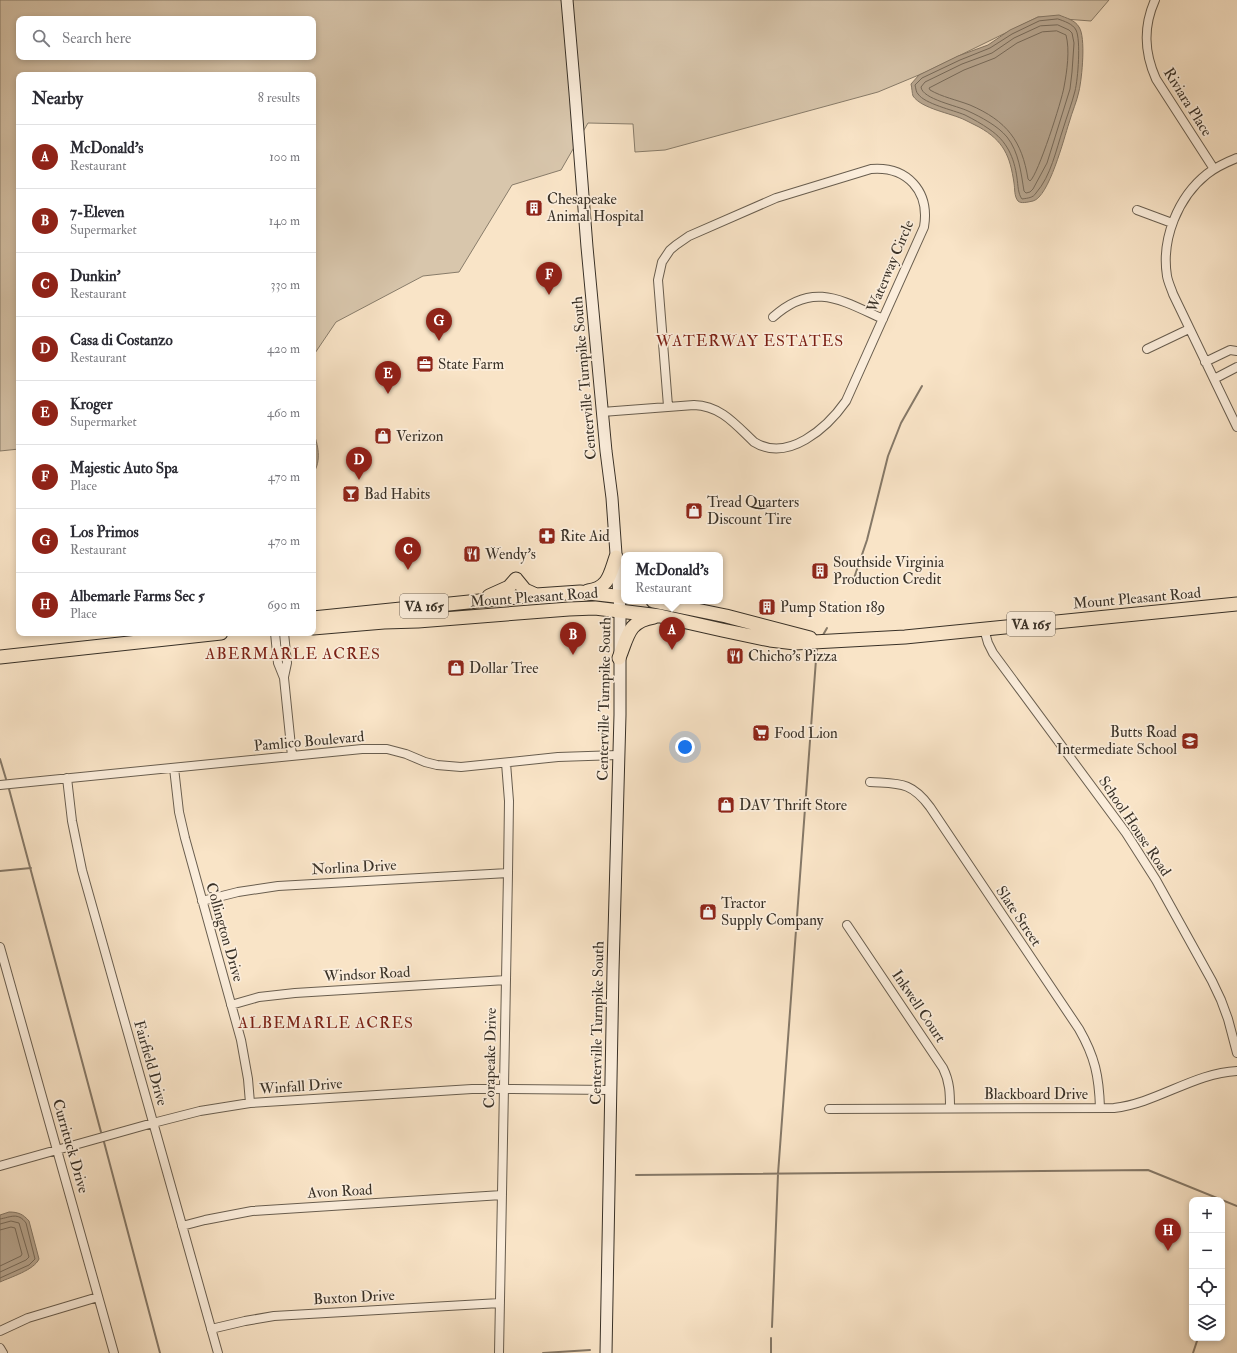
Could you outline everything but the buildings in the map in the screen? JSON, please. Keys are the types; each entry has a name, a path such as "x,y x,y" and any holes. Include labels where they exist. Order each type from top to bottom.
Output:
{"highway":[{"path":"580,592 596,590 604,585 616,557"},
{"path":"474,617 477,601 509,587 516,579 525,590 536,595"},
{"name":"Mount Pleasant Road","path":"316,618 536,595 580,592 621,596"},
{"name":"Mount Pleasant Road","path":"668,604 726,616 826,641"},
{"name":"Mount Pleasant Road","path":"316,628 595,608 660,616 770,640 795,643 905,637 1237,604"},
{"path":"619,658 628,634 636,623 645,618 660,616"},
{"path":"0,657 192,636"}],"main road":[{"name":"Centerville Turnpike South","path":"566,0 602,412 612,498 616,557 621,590"},
{"name":"Centerville Turnpike South","path":"606,1353 621,603"}],"street":[{"name":"Riviara Place","path":"1155,0 1148,20 1146,35 1146,50 1150,66 1156,79 1214,169"},
{"path":"1237,158 1223,164 1207,174 1193,188 1180,206 1172,223 1166,262 1167,277 1172,294 1237,427"},
{"name":"Waterway Circle","path":"602,412 668,406 694,405 710,407 726,416 754,442 766,447 779,448 805,440 823,427 838,413 846,401 924,227 926,214 920,192 900,173 880,168 871,169 776,198 758,205 682,240 670,250 662,262 659,274 659,292 668,406"},
{"path":"1138,210 1172,223"},
{"path":"773,317 796,301 807,297 818,296 842,300 883,319"},
{"path":"1147,349 1189,329"},
{"path":"1206,362 1230,350 1237,351"},
{"path":"1214,379 1237,367"},
{"name":"School House Road","path":"984,629 993,654 1126,833 1156,880 1221,1000 1228,1019 1237,1053"},
{"path":"275,636 278,663 284,678 292,756"},
{"path":"284,636 287,663 284,678"},
{"name":"Pamlico Boulevard","path":"0,785 372,748 386,749 425,762 450,767 558,757 618,755"},
{"name":"Corapeake Drive","path":"499,1353 509,808 506,763"},
{"name":"Collington Drive","path":"174,768 180,818 241,1040 248,1079 250,1103"},
{"name":"Fairfield Drive","path":"67,778 72,821 82,870 218,1353"},
{"name":"Slate Street","path":"870,782 899,784 911,788 922,797 930,807 1082,1036 1093,1058 1096,1068 1100,1088 1100,1108"},
{"name":"Norlina Drive","path":"202,901 238,892 278,886 508,873"},
{"name":"Inkwell Court","path":"847,925 947,1075 950,1087 950,1108"},
{"name":"Currituck Drive","path":"0,947 114,1353"},
{"name":"Windsor Road","path":"231,1005 259,997 295,992 506,980"},
{"name":"Blackboard Drive","path":"829,1109 1114,1108 1131,1105 1207,1077 1237,1071"},
{"name":"Winfall Drive","path":"0,1166 200,1111 250,1103 504,1089 611,1090"},
{"name":"Avon Road","path":"182,1226 212,1218 259,1210 502,1195"},
{"path":"0,1331 28,1318 98,1297"},
{"name":"Buxton Drive","path":"211,1329 274,1316 500,1303"},
{"path":"0,1348 3,1353"}],"shaded area":[{"path":"0,0 1109,0 1091,21 1038,17 926,72 878,92 665,150 635,152 633,124 588,123 561,170 512,185 459,272 423,276 336,322 316,352 316,72 16,72 16,449 0,451"}],"water":[{"path":"1059,15 1075,23 1081,32 1083,58 1079,91 1060,153 1045,189 1039,197 1033,201 1021,202 1018,201 1016,197 1008,157 1000,144 988,132 979,127 959,117 923,104 917,100 913,96 911,84 919,75 958,56 988,45 1010,30 1038,17"},
{"path":"316,442 318,447 318,463 316,469"},
{"path":"9,1212 20,1214 29,1221 39,1259 27,1270 0,1282 0,1215"}],"waterway":[{"path":"852,584 867,540 888,456 901,423 922,386"},
{"path":"823,635 827,628"},
{"path":"772,1327 778,1174 817,646"},
{"path":"0,759 6,779"},
{"path":"9,789 101,1132"},
{"path":"0,871 31,868"},
{"path":"104,1142 160,1353"},
{"path":"636,1175 1148,1170 1237,1206"},
{"path":"771,1338 771,1353"},
{"path":"1193,1353 1197,1341"},
{"path":"543,1353 590,1350"}],"place":[{"name":"Chesapeake Animal Hospital","path":"534,208"},
{"name":"Majestic Auto Spa","path":"549,295"},
{"name":"Los Primos","path":"439,341"},
{"name":"State Farm","path":"425,364"},
{"name":"Kroger","path":"388,394"},
{"name":"Verizon","path":"383,436"},
{"name":"Casa di Costanzo","path":"359,480"},
{"name":"Bad Habits","path":"351,494"},
{"name":"Tread Quarters Discount Tire","path":"694,511"},
{"name":"Rite Aid","path":"547,536"},
{"name":"Wendy's","path":"472,554"},
{"name":"Dunkin'","path":"408,570"},
{"name":"Southside Virginia Production Credit","path":"820,571"},
{"name":"Pump Station 189","path":"767,607"},
{"name":"McDonald's","path":"672,650"},
{"name":"7-Eleven","path":"573,655"},
{"name":"Chicho's Pizza","path":"735,656"},
{"name":"Dollar Tree","path":"456,668"},
{"name":"Food Lion","path":"761,733"},
{"name":"Butts Road Intermediate School","path":"1190,741"},
{"name":"DAV Thrift Store","path":"726,805"},
{"name":"Tractor Supply Company","path":"708,912"},
{"name":"Albemarle Farms Sec 5","path":"1168,1251"}],"district":[{"name":"WATERWAY ESTATES","path":"750,340"},
{"name":"ABERMARLE ACRES","path":"293,653"},
{"name":"ALBEMARLE ACRES","path":"326,1022"}]}
